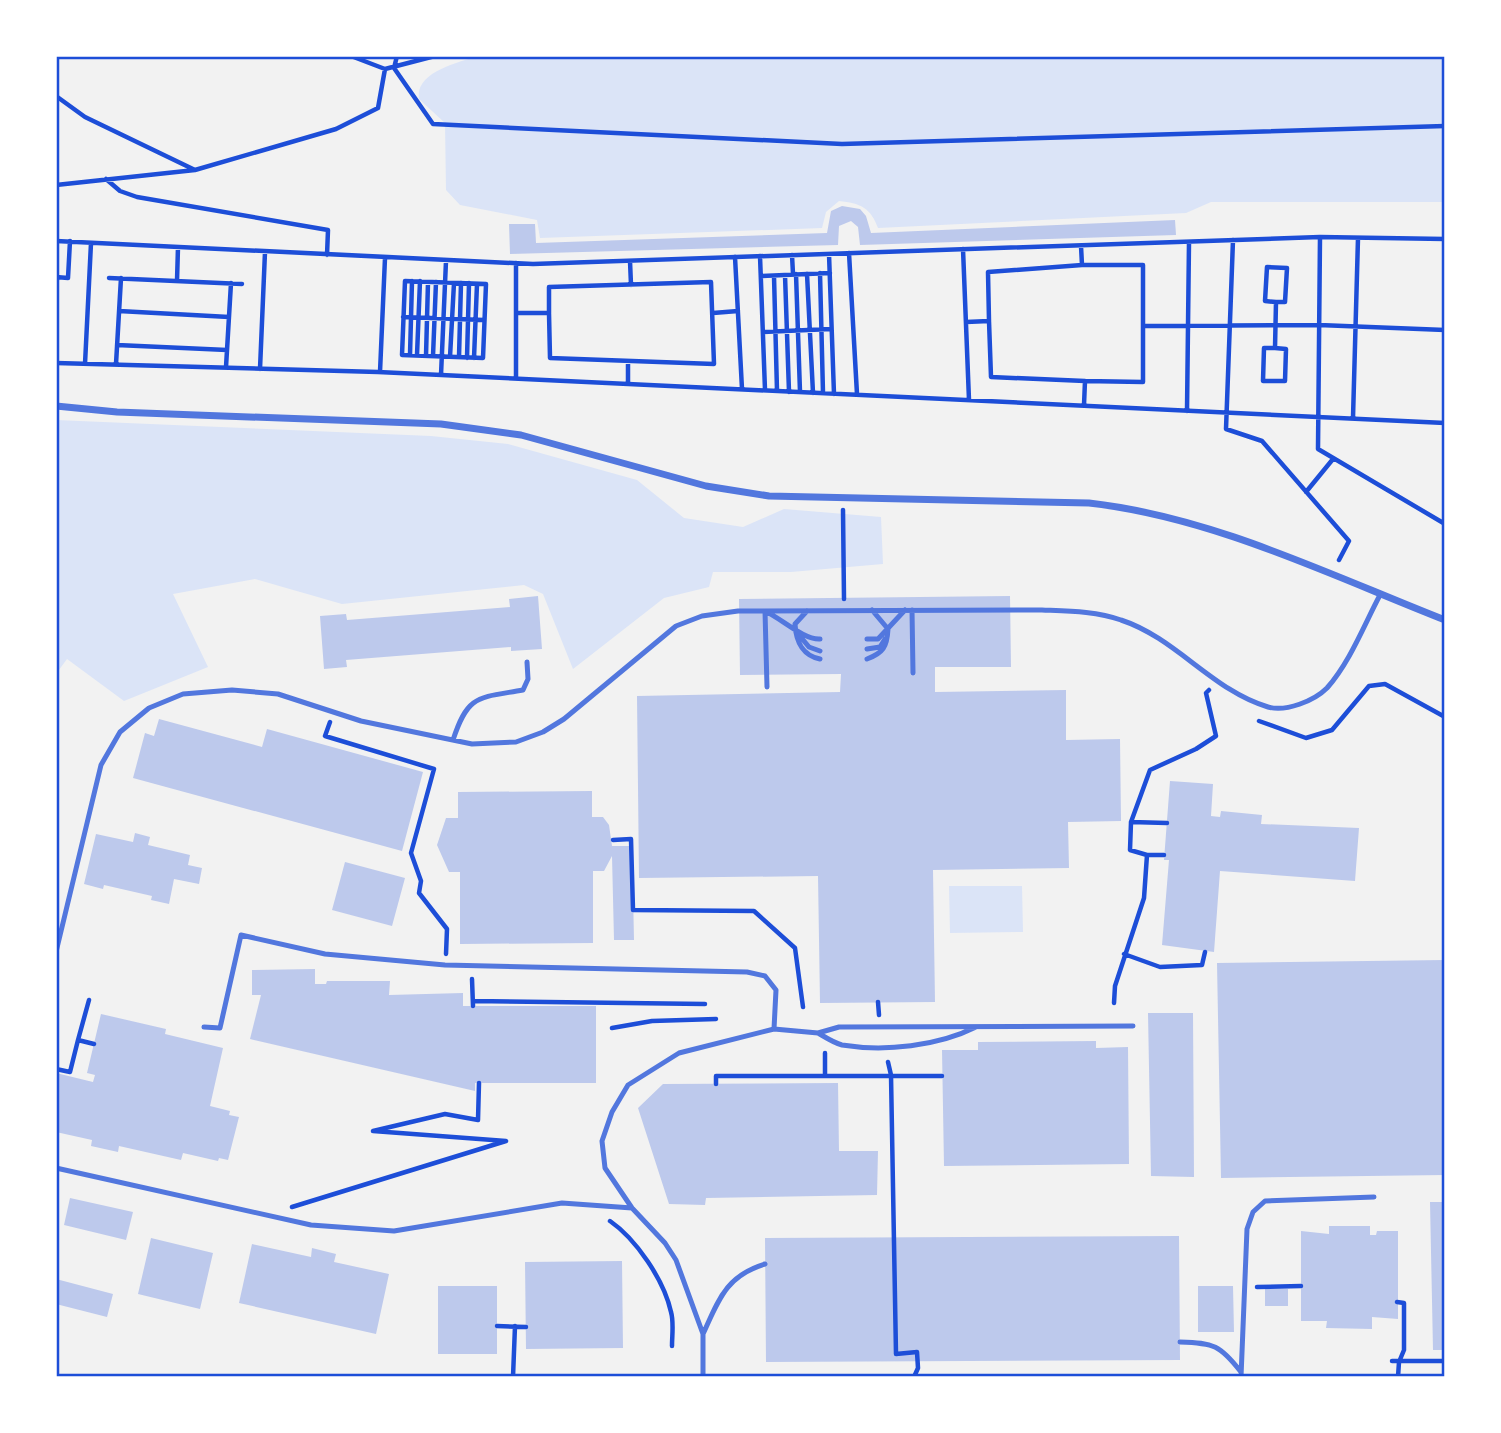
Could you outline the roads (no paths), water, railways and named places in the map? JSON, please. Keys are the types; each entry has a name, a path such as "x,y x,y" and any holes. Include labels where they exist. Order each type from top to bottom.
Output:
{"street":[{"path":"56,406 117,412 441,424 521,435 706,486 769,496 1089,503 1138,508 1215,531 1445,620"}],"lane":[{"path":"56,952 101,765 120,732 149,708 183,694 232,690 278,694 333,712 472,744 516,742 543,732 676,626 702,616 765,611 1042,610 1084,612 1120,619 1168,643 1220,681 1270,708 1287,708 1309,700 1325,689 1341,668 1380,595"},
{"path":"872,610 888,629"},
{"path":"867,639 878,639 909,610"},
{"path":"909,610 913,673"},
{"path":"765,611 790,624 809,647 820,651"},
{"path":"765,611 767,687"},
{"path":"807,611 796,620 795,630 799,645 811,657 820,659"},
{"path":"867,649 880,647 888,629"},
{"path":"867,659 883,652 888,629"},
{"path":"795,630 808,639 820,639"},
{"path":"453,740 463,710 472,703 492,695 523,690 528,679 527,662"},
{"path":"204,1027 220,1028 241,935 325,954 445,965 747,972 765,976 776,990 774,1029"},
{"path":"818,1033 839,1045 885,1046 933,1042 978,1026"},
{"path":"703,1377 703,1334 676,1261 665,1243 632,1208 605,1168 602,1141 612,1112 628,1085 678,1053 774,1029 818,1033 839,1027 1133,1026"},
{"path":"56,1168 312,1225 394,1231 562,1203 632,1208"},
{"path":"1241,1374 1247,1229 1253,1212 1265,1201 1374,1198"},
{"path":"703,1334 721,1296 743,1271 765,1264"},
{"path":"1180,1342 1207,1343 1220,1347 1241,1374"}]}
